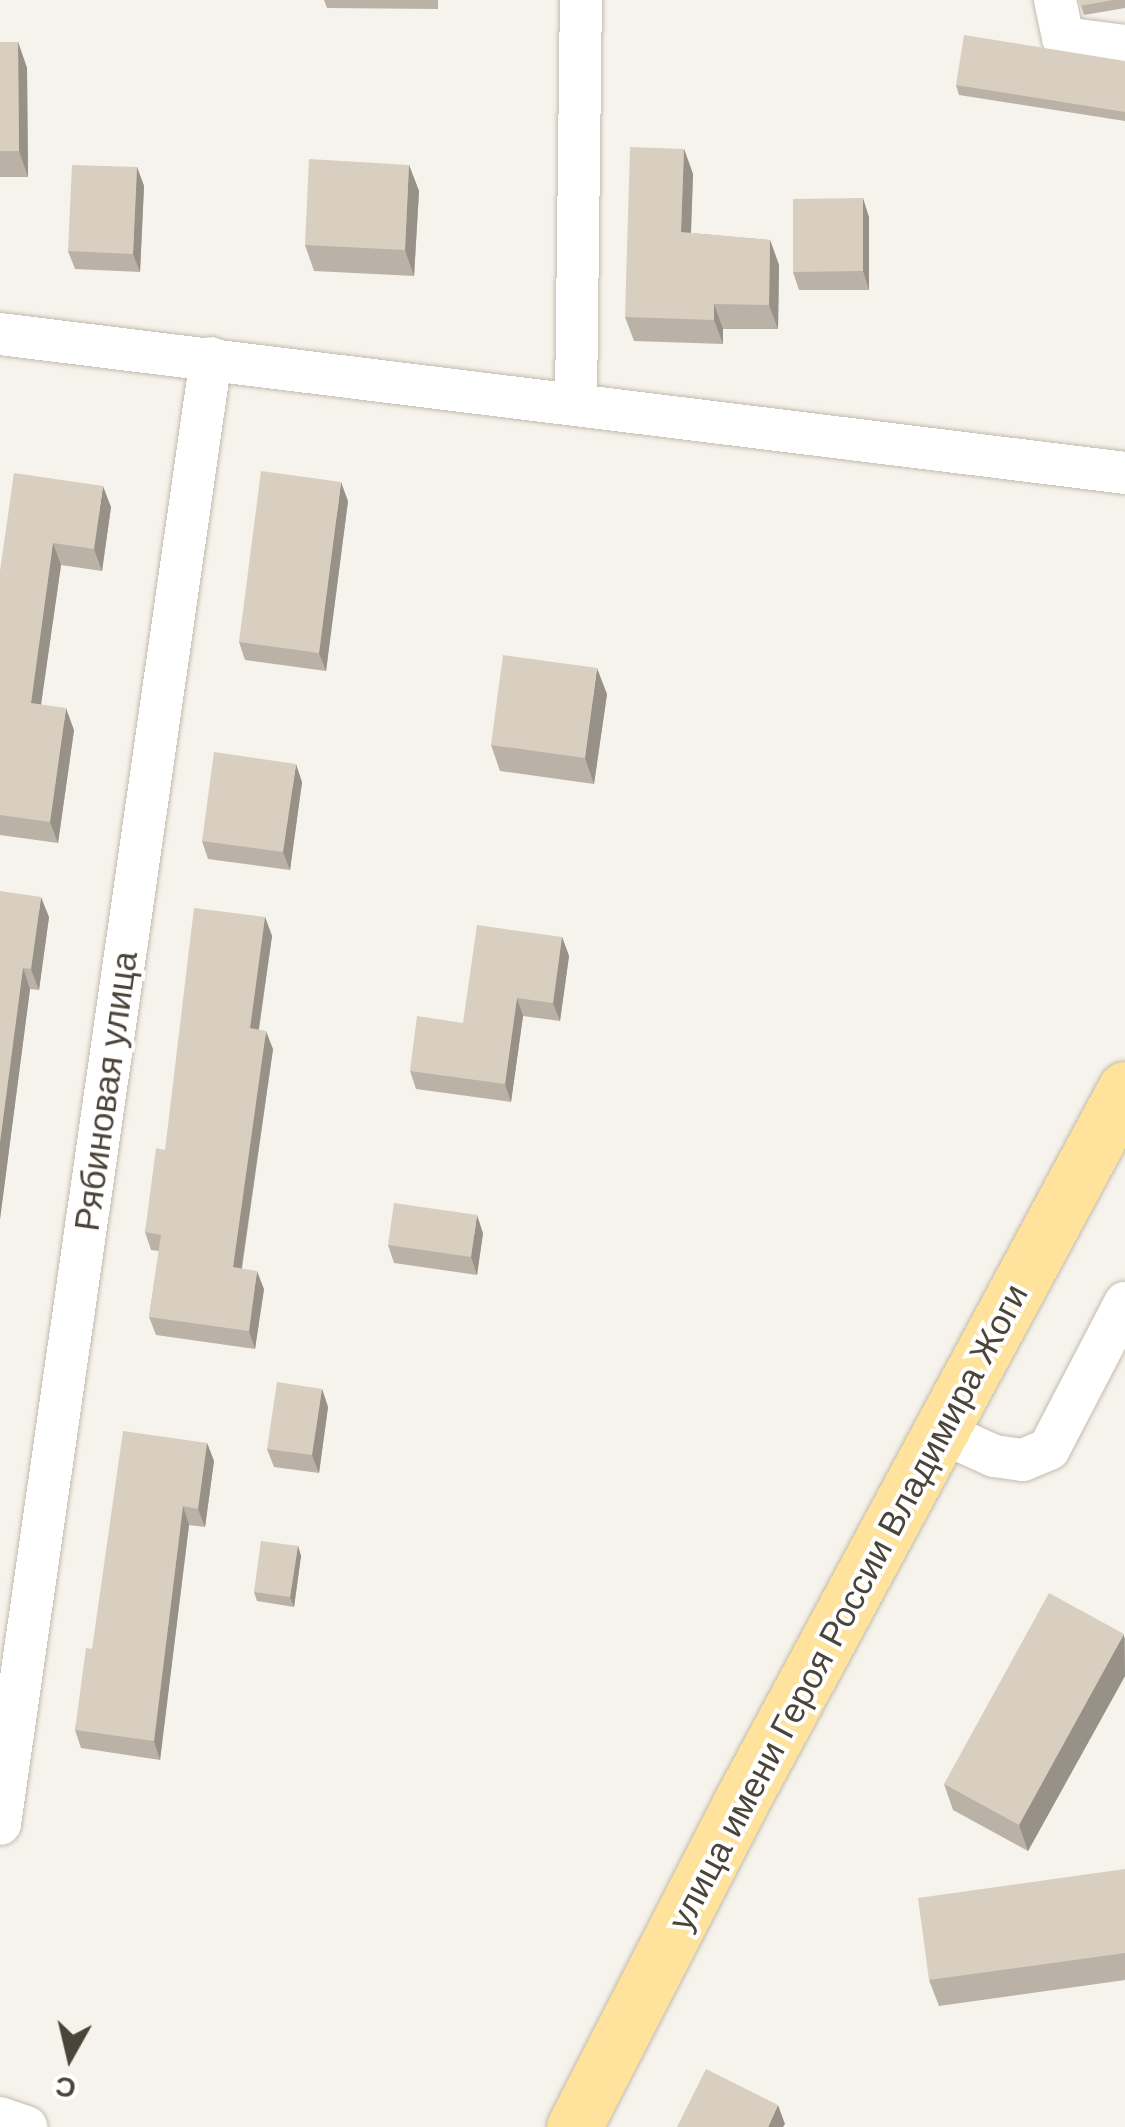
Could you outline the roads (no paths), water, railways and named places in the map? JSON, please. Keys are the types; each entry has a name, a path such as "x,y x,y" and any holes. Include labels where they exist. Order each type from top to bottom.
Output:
{"main road":[{"name":"улица имени Героя России Владимира Жоги","path":"574,2127 741,1802 1123,1096"}],"street":[{"path":"576,402 581,0"},
{"path":"1055,0 1063,38 1125,46"},
{"path":"0,334 576,402 1125,473"},
{"name":"Рябиновая улица","path":"0,1824 211,358"},
{"path":"941,1432 994,1456 1023,1460 1049,1449 1125,1303"},
{"path":"0,2118 26,2127"}]}
